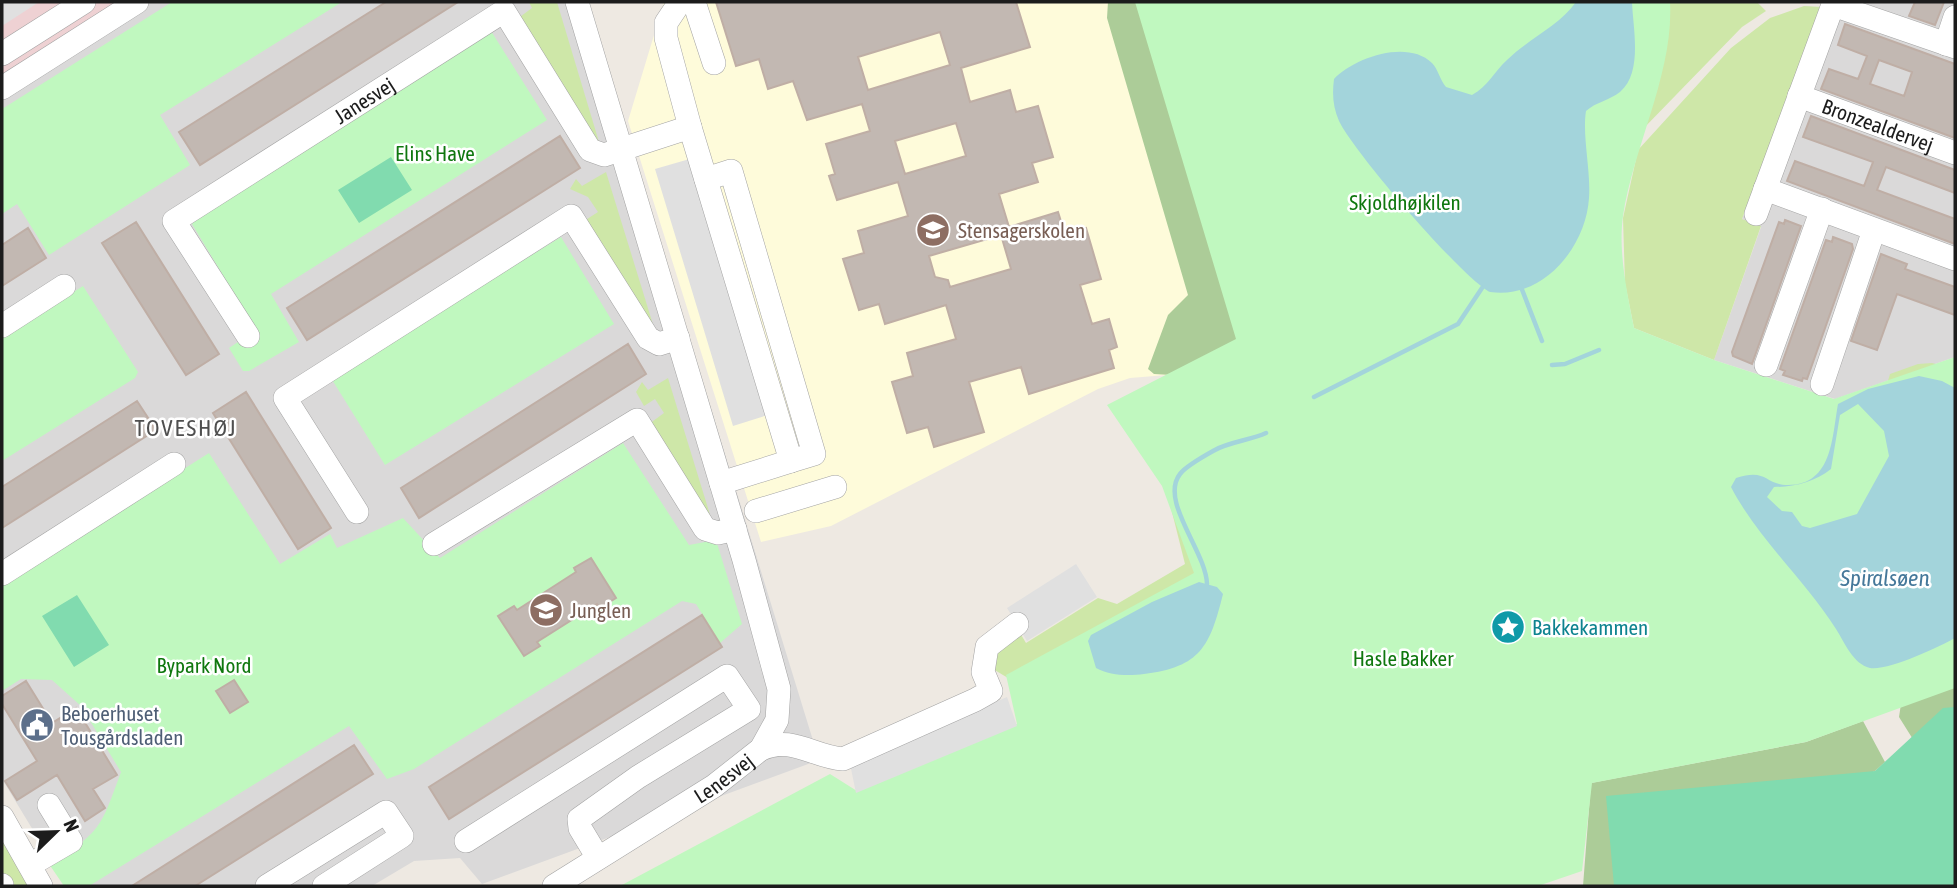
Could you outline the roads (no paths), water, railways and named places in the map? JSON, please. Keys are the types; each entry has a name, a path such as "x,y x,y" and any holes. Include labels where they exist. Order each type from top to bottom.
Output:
{"street":[{"path":"2,54 84,2"},
{"path":"2,88 137,2"},
{"path":"434,544 637,420 705,529 718,533 735,529 578,2"},
{"path":"680,2 663,12 666,38 690,127 791,461 721,483"},
{"path":"694,2 714,63"},
{"name":"Bronzealdervej","path":"1756,214 1834,3 1951,46 1955,17"},
{"name":"Janesvej","path":"248,336 174,221 504,11 590,150 604,155 621,148"},
{"path":"52,22 68,47"},
{"name":"Bronzealdervej","path":"1799,96 1955,153"},
{"path":"621,148 690,127"},
{"path":"1765,189 1955,259"},
{"path":"1766,365 1822,209"},
{"path":"357,512 285,398 571,216 648,338 659,344 678,338"},
{"path":"1822,384 1874,230"},
{"path":"2,326 64,286"},
{"path":"2,574 174,464"},
{"path":"764,470 766,508 835,487"},
{"name":"Lenesvej","path":"554,886 714,786 761,749 777,720 779,689 735,529"},
{"path":"761,749 788,742 830,758 843,760 975,700 990,691 983,672 988,647 1017,624"},
{"path":"466,841 727,676 749,709 638,777 579,819 580,828 598,858"},
{"path":"616,746 638,777"},
{"path":"30,865 71,841 49,806"},
{"path":"270,885 386,812 402,836 324,886"},
{"path":"2,817 41,886"}],"water":[{"path":"1576,2 1632,2 1635,50 1632,73 1620,92 1586,111 1589,198 1580,234 1570,251 1544,279 1527,288 1490,292 1476,282 1434,240 1348,136 1335,111 1334,79 1367,58 1409,52 1432,63 1446,87 1472,95 1515,52 1561,18"},
{"name":"Spiralsøen","path":"1919,376 1942,381 1955,388 1955,638 1913,658 1878,668 1864,666 1854,658 1824,611 1754,524 1731,487 1736,478 1746,475 1760,476 1788,485 1803,483 1814,477 1828,456 1838,404 1868,389","holes":["1858,404 1884,431 1889,456 1857,514 1810,528 1802,526 1792,512 1782,511 1767,497 1774,487 1804,483 1831,469 1840,415"]},
{"path":"1199,582 1217,587 1223,594 1207,640 1191,659 1163,671 1138,675 1113,674 1096,668 1088,641 1091,635 1152,602"}],"waterway":[{"path":"1521,287 1542,341"},
{"path":"1314,397 1458,324 1482,288"},
{"path":"1552,365 1565,364 1599,350"},
{"path":"1207,584 1205,571 1179,512 1175,485 1180,474 1191,464 1221,447 1266,433"}],"place":[{"name":"Stensagerskolen","path":"933,230"},
{"name":"Junglen","path":"546,610"},
{"name":"Bakkekammen","path":"1508,627"},
{"name":"Beboerhuset Tousgårdsladen","path":"37,725"}],"district":[{"name":"TOVESHØJ","path":"186,428"}],"park label":[{"name":"Elins Have","path":"435,153"},
{"name":"Skjoldhøjkilen","path":"1405,202"},
{"name":"Hasle Bakker","path":"1403,658"},
{"name":"Bypark Nord","path":"204,665"}]}
